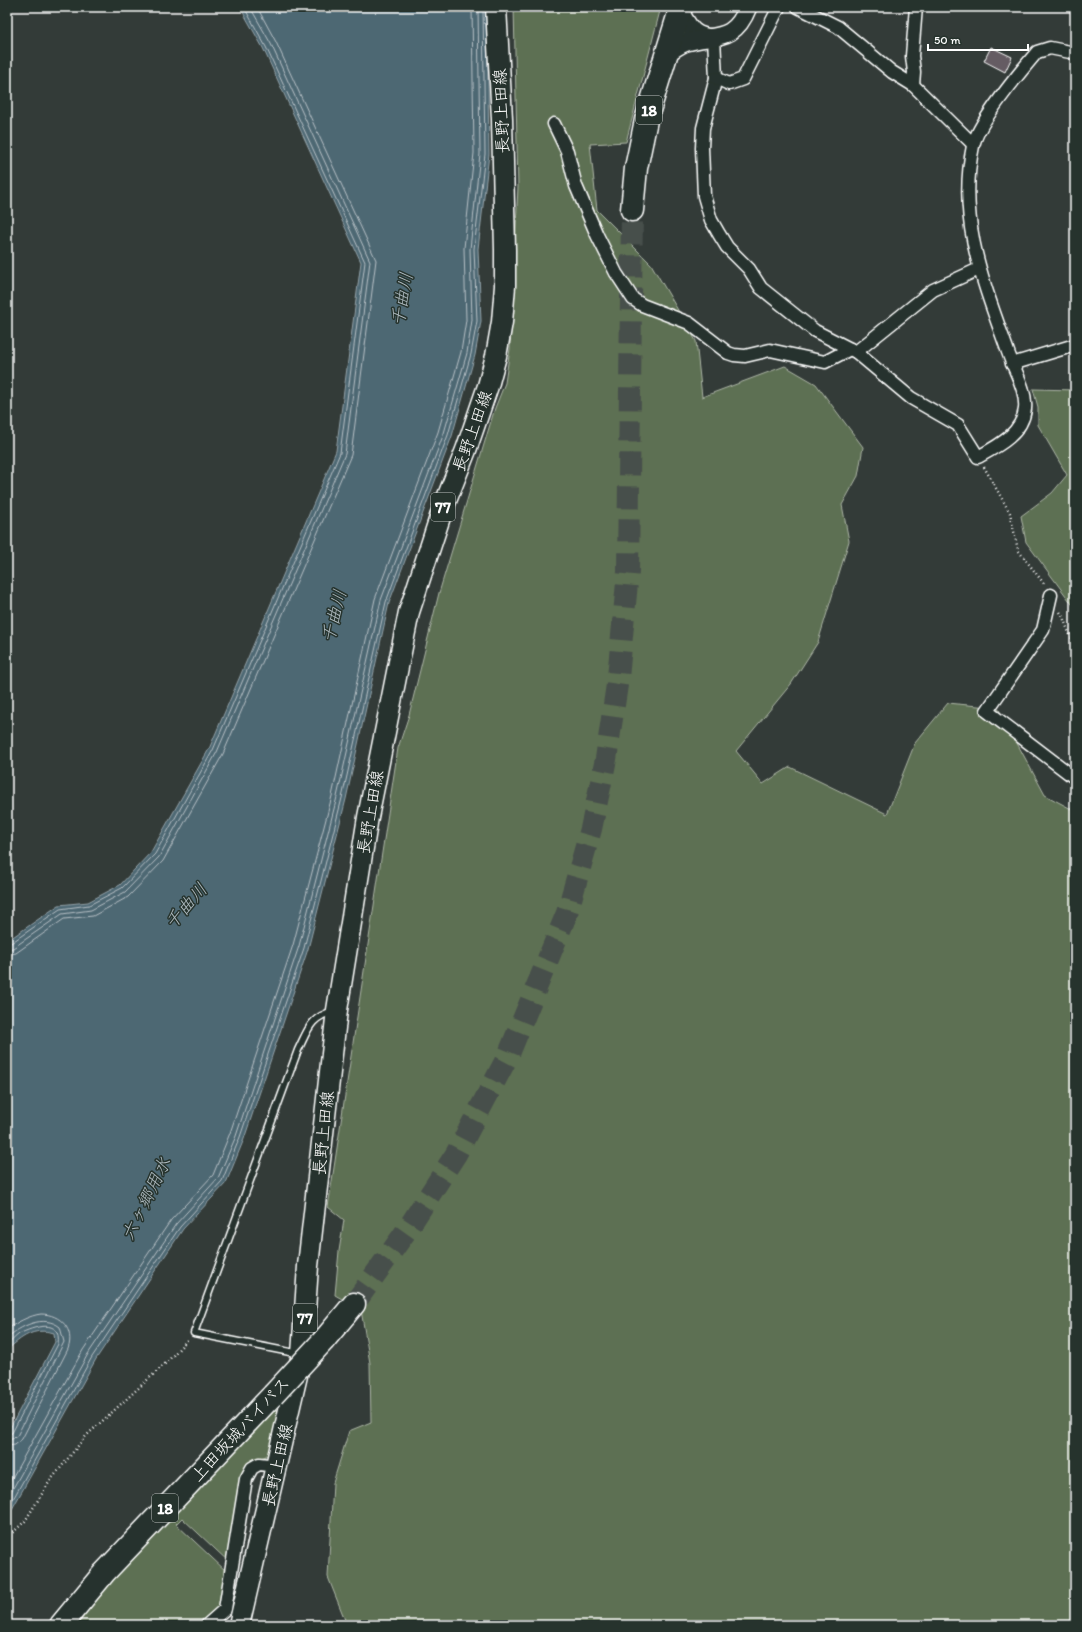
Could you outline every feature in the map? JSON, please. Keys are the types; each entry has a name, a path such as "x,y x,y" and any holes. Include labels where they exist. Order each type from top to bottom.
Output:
{"highway":[{"name":"18","path":"632,210 636,168 646,120 681,10"},
{"name":"上田坂城バイパス","path":"61,1625 104,1572 273,1395 300,1361 324,1340 354,1304"}],"main road":[{"name":"長野上田線","path":"239,1625 277,1466 300,1361 308,1266 338,1010 368,818 408,612 442,511 466,450 488,386 501,329 505,286 505,257 502,119 496,7"}],"street":[{"path":"667,53 686,42 725,36 735,27 748,7"},
{"path":"716,78 729,84 743,79 779,7"},
{"path":"798,7 838,27 892,72 913,85 973,144"},
{"path":"913,85 912,56 916,7"},
{"path":"681,10 694,33 701,37 714,38"},
{"path":"714,38 716,78 702,128 704,196 711,220 727,247 749,269 761,288 815,331 853,350 911,398 958,425 978,457 1003,441 1019,428 1025,409 1024,392 1012,364 979,269 969,225 968,173 973,144 984,122 1037,52 1050,48 1075,53"},
{"path":"554,124 564,144 576,186 597,236 627,291 637,302 689,323 728,353 740,356 770,350 825,362 853,350 933,290 979,269"},
{"path":"1012,364 1075,345"},
{"path":"1051,595 1043,630 987,711 1075,778"},
{"path":"207,1625 225,1609 246,1479 252,1468 259,1464 277,1466"}],"lane":[{"path":"300,1361 194,1333 298,1050 310,1025 321,1014 338,1010"}],"path":[{"path":"978,457 1010,513 1018,550 1041,579 1051,595 1067,623 1067,634 1075,643"},
{"path":"7,1538 25,1521 50,1480 86,1436 168,1362 194,1333"}],"green space":[{"path":"514,7 661,7 626,142 590,144 597,210 651,264 696,341 702,397 785,366 816,384 863,447 858,476 842,505 849,541 818,642 791,684 736,751 763,784 790,767 887,814 915,743 948,703 998,708 1045,795 1075,811 1075,1625 347,1625 328,1577 333,1483 349,1431 371,1422 370,1363 361,1310 335,1295 339,1251 344,1220 328,1207 398,748 409,715 439,593 495,408 505,383 510,349 518,187"},
{"path":"1033,389 1075,390 1075,608 1026,542 1021,516 1052,493 1067,475 1038,425 1038,407"},
{"path":"282,1400 271,1454 255,1460 230,1563 182,1518 176,1524 228,1573 222,1607 202,1625 75,1625 120,1570"}],"water":[{"path":"240,7 487,7 489,154 478,249 481,321 475,355 452,436 389,603 346,799 308,949 244,1139 226,1183 183,1229 96,1359 7,1518 7,1434 55,1342 54,1333 47,1331 34,1332 23,1337 7,1350 7,941 59,905 88,902 120,885 151,852 209,749 336,451 361,262 263,48"}],"building":[{"path":"991,47 1012,57 1005,72 984,61"}],"tunnel":[{"path":"354,1304 407,1230 456,1154 508,1056 567,913 591,829 606,759 618,678 628,572 632,210"}],"water label":[{"name":"千曲川","path":"402,299"},
{"name":"千曲川","path":"334,616"},
{"name":"千曲川","path":"186,906"},
{"name":"六ヶ郷用水","path":"146,1199"}]}
